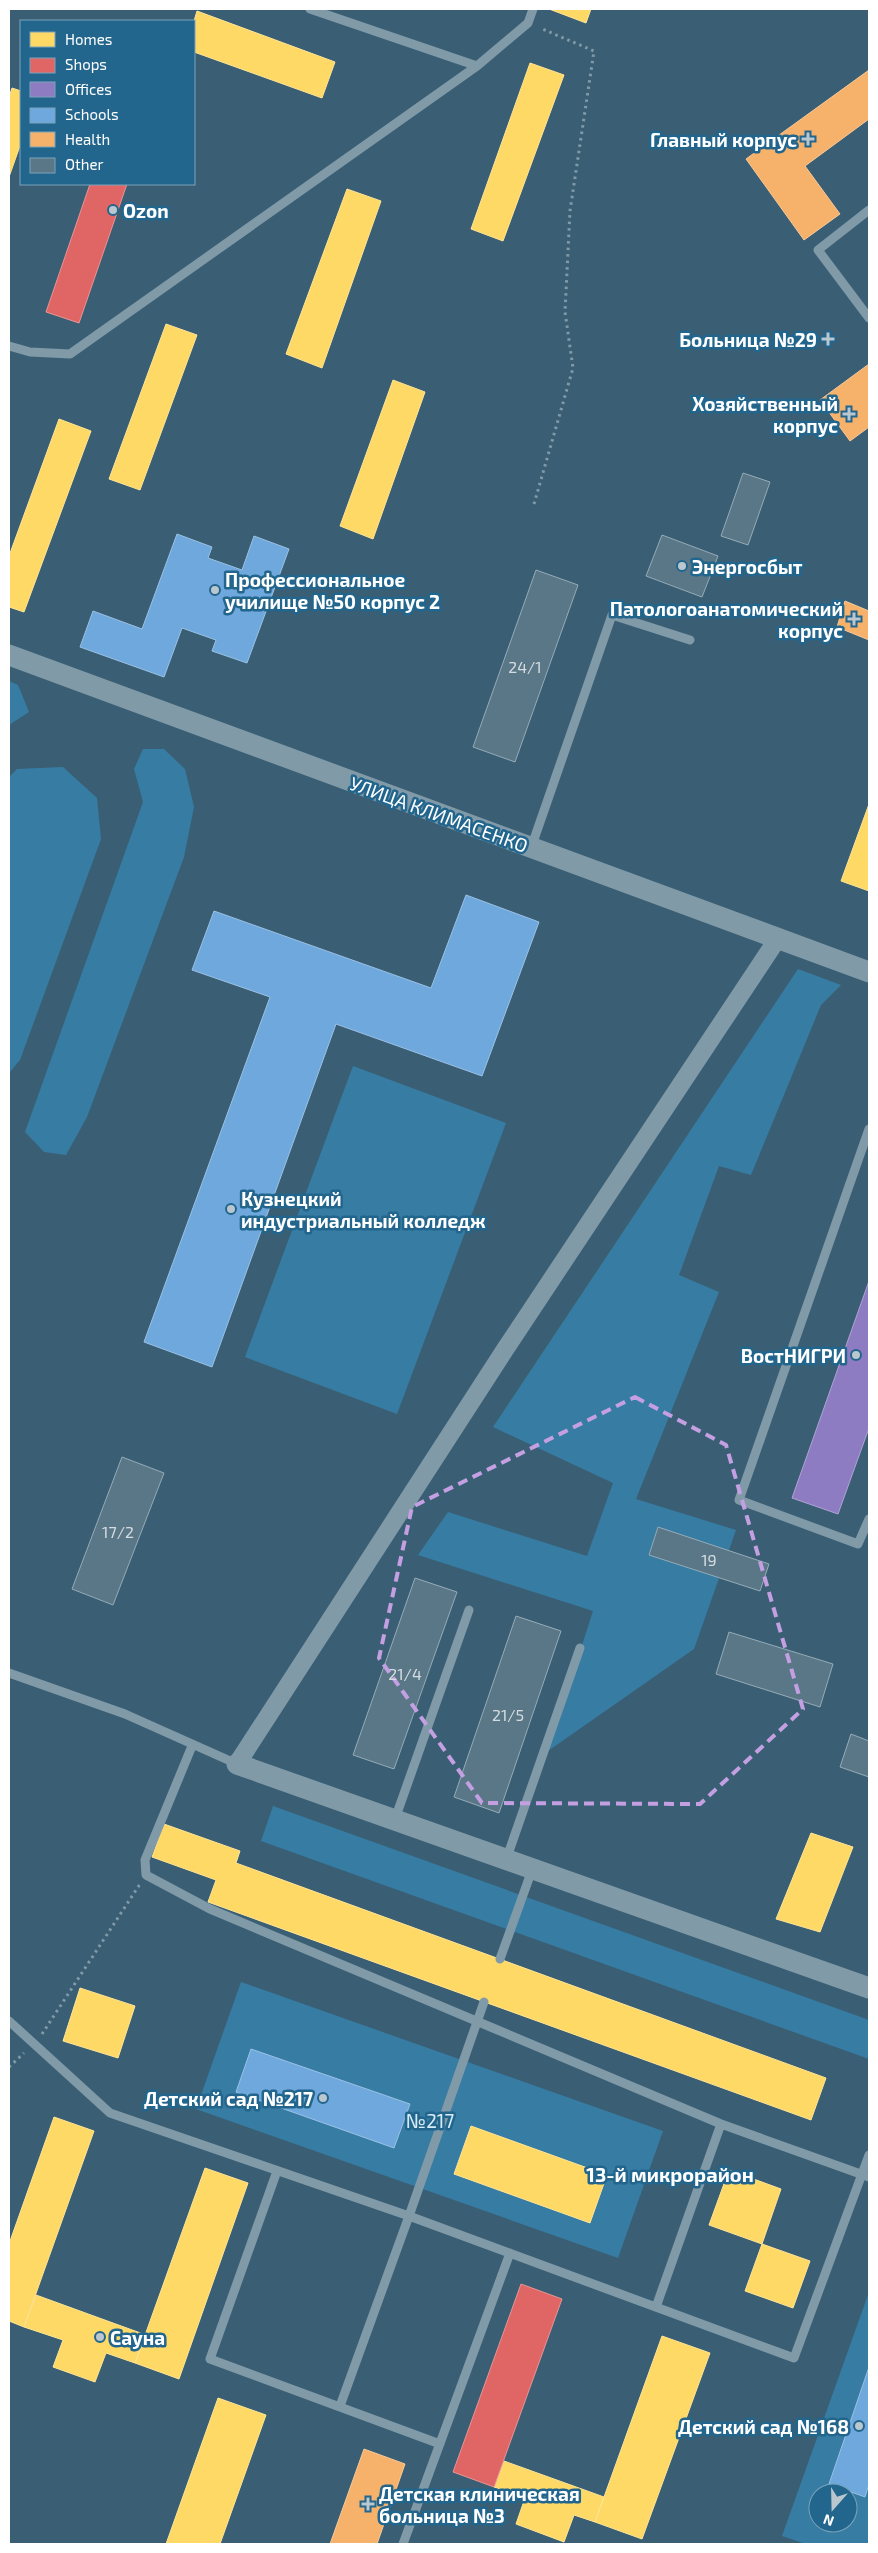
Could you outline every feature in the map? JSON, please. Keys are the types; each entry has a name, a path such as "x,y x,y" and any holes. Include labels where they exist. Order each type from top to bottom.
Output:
{"street":[{"name":"УЛИЦА КЛИМАСЕНКО","path":"9,654 869,972"},
{"path":"778,938 506,1348 237,1764 869,1988"}],"lane":[{"path":"310,9 477,66"},
{"path":"9,346 30,352 70,354 477,66 528,23 533,9"},
{"path":"869,210 818,250 869,318"},
{"path":"531,848 612,615 690,640"},
{"path":"869,1129 739,1500 858,1544 869,1519"},
{"path":"395,1819 469,1610"},
{"path":"506,1860 580,1648"},
{"path":"9,1673 125,1714 192,1746 237,1764"},
{"path":"192,1746 145,1860 146,1876 210,1909 721,2124 866,2176"},
{"path":"500,1959 532,1870"},
{"path":"340,2406 484,2002"},
{"path":"9,2021 110,2113 409,2216 794,2358 866,2176 869,2156"},
{"path":"656,2307 721,2124"},
{"path":"277,2171 210,2359 440,2444"},
{"path":"403,2544 510,2254"}],"path":[{"path":"528,23 594,51 570,211 565,312 573,368 534,504"},
{"path":"9,2067 35,2044 146,1876"}],"highlighted area":[{"path":"635,1397 726,1445 803,1709 700,1804 482,1803 379,1658 412,1507"}],"green space":[{"path":"9,681 18,685 29,712 9,725"},
{"path":"143,749 164,749 185,769 194,807 184,857 87,1117 66,1155 44,1152 25,1132 143,802 134,769"},
{"path":"63,767 97,798 101,839 20,1060 9,1073 9,777 17,769"},
{"path":"798,969 841,985 821,1005 751,1175 719,1166 679,1275 719,1292 636,1499 736,1530 694,1649 548,1751 593,1611 418,1555 448,1512 587,1556 613,1483 493,1427"},
{"path":"353,1066 506,1123 397,1414 245,1357"},
{"path":"273,1806 869,2020 869,2059 261,1841"},
{"name":"№217","path":"241,1982 663,2131 618,2258 196,2109"},
{"path":"869,2292 869,2544 806,2544 782,2536"}],"building: Homes":[{"path":"549,9 591,9 586,23"},
{"path":"197,11 335,62 322,98 195,52 194,20"},
{"path":"530,63 564,75 503,241 471,229"},
{"path":"12,88 20,91 20,146 9,177 9,97"},
{"path":"347,189 381,201 322,368 286,354"},
{"path":"166,324 197,335 140,490 109,479"},
{"path":"393,380 425,392 373,539 340,526"},
{"path":"59,419 91,431 24,612 9,607 9,556"},
{"path":"869,804 869,891 841,881"},
{"path":"164,1824 240,1851 236,1863 826,2078 811,2120 208,1902 216,1880 152,1857"},
{"path":"811,1833 853,1847 820,1932 776,1919"},
{"path":"80,1988 135,2006 118,2058 63,2041"},
{"path":"54,2117 94,2131 24,2327 9,2321 9,2244"},
{"path":"471,2126 607,2175 590,2223 454,2174"},
{"path":"205,2168 248,2183 179,2379 135,2363"},
{"path":"729,2170 781,2189 762,2244 709,2225"},
{"path":"762,2244 810,2261 793,2308 745,2291"},
{"name":"Сауна","path":"36,2295 146,2335 135,2363 106,2353 95,2382 53,2367 63,2340 24,2327"},
{"path":"662,2336 710,2353 642,2539 595,2522"},
{"path":"218,2398 266,2415 220,2544 166,2544"},
{"path":"504,2461 604,2497 595,2522 574,2515 564,2542 516,2524 525,2498 494,2487"}],"building: Shops":[{"path":"90,185 127,185 79,323 46,312"},
{"path":"521,2284 562,2299 494,2487 453,2472"}],"building: Offices":[{"name":"ВостНИГРИ","path":"869,1281 869,1428 838,1514 792,1498"}],"building: Schools":[{"name":"Профессиональное училище №50 корпус 2","path":"177,534 212,547 208,558 242,570 254,536 289,549 247,663 212,651 216,640 182,628 164,677 80,647 93,611 142,629"},
{"name":"Кузнецкий индустриальный колледж","path":"466,895 539,922 482,1076 336,1024 212,1367 144,1342 270,997 192,970 214,911 431,988"},
{"name":"Детский сад №217","path":"251,2049 410,2104 394,2148 236,2092"},
{"name":"Детский сад №168","path":"869,2367 869,2484 865,2497 858,2494 858,2483 829,2483"}],"building: Health":[{"name":"Главный корпус","path":"869,70 869,119 805,166 840,214 804,240 746,159"},
{"name":"Хозяйственный корпус","path":"869,364 869,427 850,441 820,400"},
{"name":"Патологоанатомический корпус","path":"845,601 869,611 869,640 837,627"},
{"name":"Детская клиническая больница №3","path":"364,2449 405,2464 377,2544 330,2544"}],"building: Other":[{"path":"743,473 770,482 748,545 721,536"},
{"name":"Энергосбыт","path":"662,535 718,556 702,597 646,576"},
{"path":"536,570 578,585 515,762 473,747"},
{"path":"122,1457 164,1473 113,1605 72,1589"},
{"path":"658,1527 769,1564 760,1591 649,1555"},
{"path":"415,1578 457,1592 394,1769 353,1755"},
{"path":"516,1616 561,1631 499,1813 454,1797"},
{"path":"729,1632 833,1664 820,1707 716,1674"},
{"path":"851,1734 869,1741 869,1777 840,1767"}],"place":[{"name":"Главный корпус","path":"808,139"},
{"name":"Ozon","path":"113,210"},
{"name":"Больница №29","path":"828,339"},
{"name":"Хозяйственный корпус","path":"849,414"},
{"name":"Энергосбыт","path":"682,566"},
{"name":"Профессиональное училище №50 корпус 2","path":"215,590"},
{"name":"Патологоанатомический корпус","path":"854,619"},
{"name":"Кузнецкий индустриальный колледж","path":"231,1209"},
{"name":"ВостНИГРИ","path":"856,1355"},
{"name":"Детский сад №217","path":"323,2098"},
{"name":"Сауна","path":"100,2337"},
{"name":"Детский сад №168","path":"859,2426"},
{"name":"Детская клиническая больница №3","path":"368,2504"}],"district":[{"name":"13-й микрорайон","path":"670,2174"}]}
